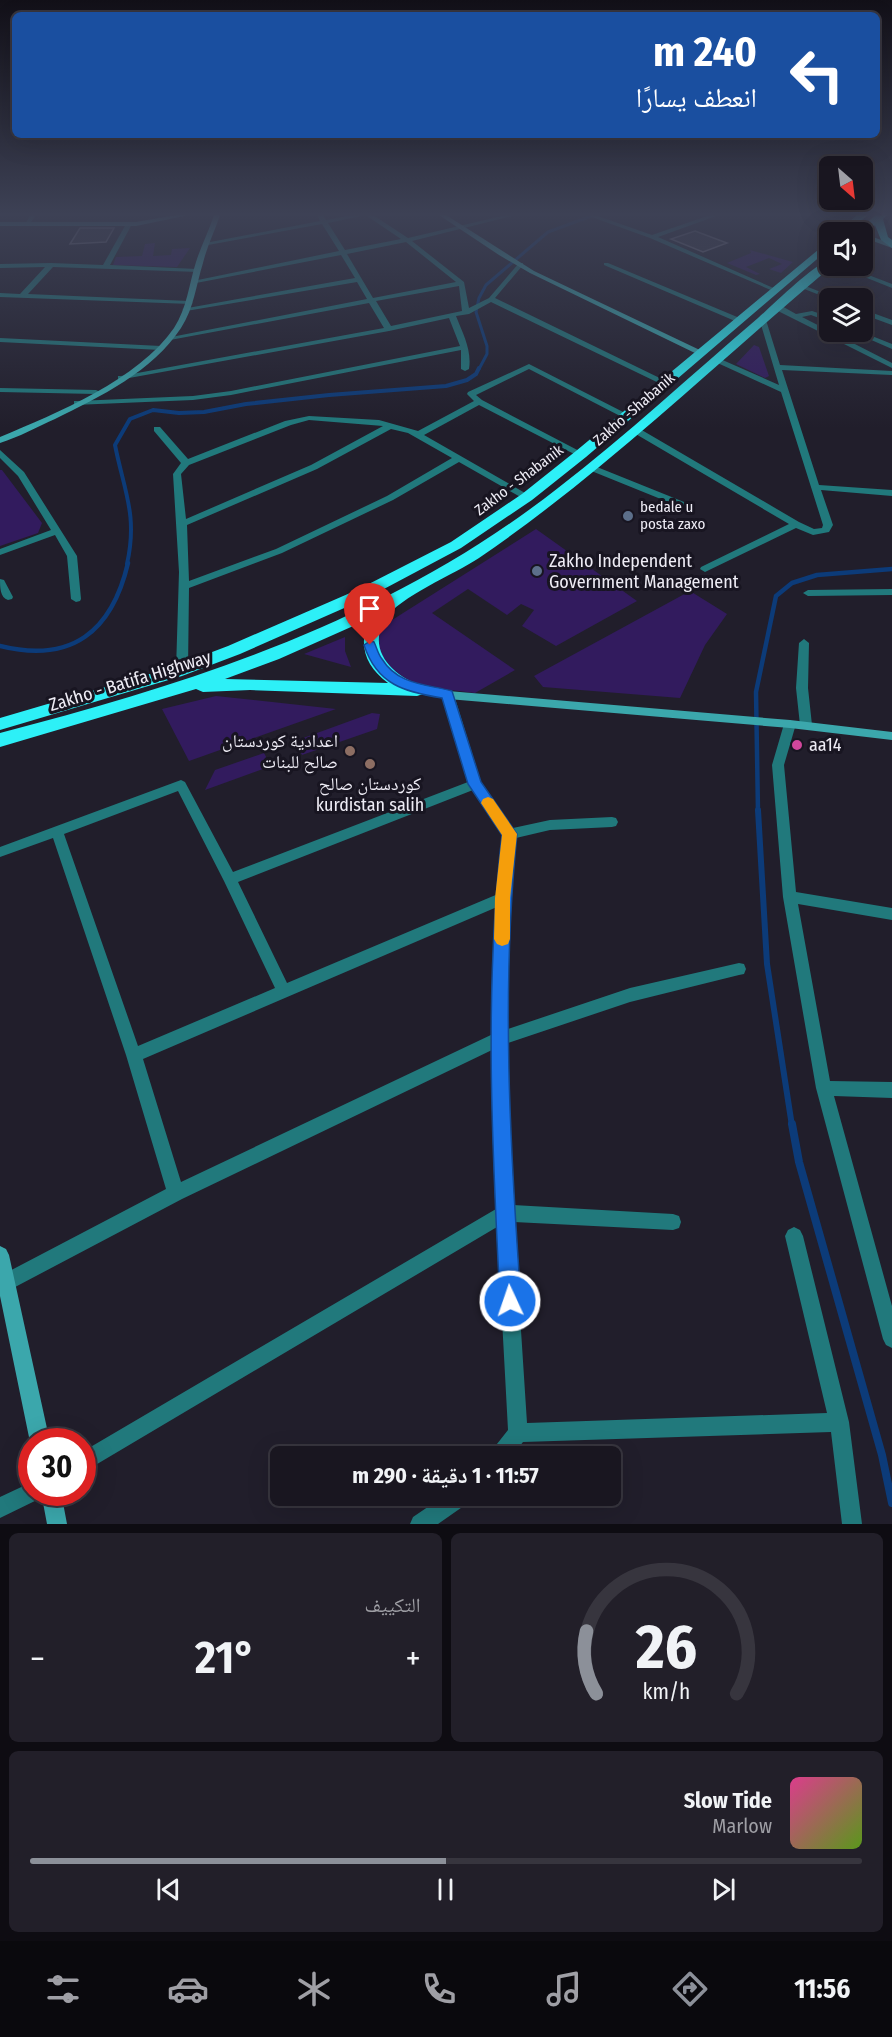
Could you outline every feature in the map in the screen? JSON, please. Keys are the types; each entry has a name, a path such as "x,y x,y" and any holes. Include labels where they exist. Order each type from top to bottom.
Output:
{"highway":[{"name":"Zakho - Shabanik","path":"182,678 257,641 362,594 456,545 527,497 581,454 780,286"},
{"name":"Zakho -Shabanik","path":"270,656 387,606 449,571 523,521 637,431 801,286"},
{"path":"387,606 376,618 370,632 370,645 374,659 384,672 417,690"},
{"name":"Zakho - Batifa Highway","path":"0,724 270,656"},
{"path":"182,678 250,684 417,690"},
{"name":"Zakho - Batifa Highway","path":"0,740 182,678"}],"main road":[{"path":"0,440 77,403 121,378 161,348 170,338 187,306 194,286"},
{"path":"563,286 703,350"},
{"path":"417,690 448,695 807,725 892,736"},
{"path":"0,1255 3,1284 37,1428"},
{"path":"54,1506 57,1524"}],"street":[{"path":"22,297 32,286"},
{"path":"1,297 187,306 313,286"},
{"path":"362,286 389,329"},
{"path":"170,338 447,286"},
{"path":"463,286 468,311"},
{"path":"121,378 452,316 489,301 502,286"},
{"path":"659,286 738,319"},
{"path":"766,286 775,290"},
{"path":"801,286 819,293"},
{"path":"489,301 666,383"},
{"path":"777,306 892,366"},
{"path":"795,316 812,313 819,316"},
{"path":"873,315 892,323"},
{"path":"452,316 465,348 467,360 465,369"},
{"path":"637,431 796,524 813,532 826,530 828,525 762,320"},
{"path":"873,339 892,347"},
{"path":"0,340 161,348"},
{"path":"77,403 193,398 231,393 465,348"},
{"path":"715,360 785,391"},
{"path":"581,454 476,400 471,394 529,366 627,416"},
{"path":"777,367 892,374"},
{"path":"0,390 96,392"},
{"path":"417,435 476,400"},
{"path":"182,678 186,586 184,523 177,474 186,462 288,423 309,418 390,426 417,435 527,497"},
{"path":"184,523 315,467 390,426"},
{"path":"157,429 186,462"},
{"path":"0,453 21,474 72,556 76,600"},
{"path":"186,586 279,551 390,498 457,459"},
{"path":"592,468 681,504"},
{"path":"816,487 892,493"},
{"path":"705,569 796,524"},
{"path":"0,552 57,531"},
{"path":"0,582 8,597"},
{"path":"808,593 892,592"},
{"path":"804,643 802,688 807,725"},
{"path":"448,695 475,784 510,834 503,898 501,1038 505,1214 518,1433 508,1446"},
{"path":"788,724 778,765 790,897 824,1088 892,1339"},
{"path":"230,879 475,784"},
{"path":"0,852 181,785 230,879 284,992"},
{"path":"510,834 550,825 612,822"},
{"path":"57,831 134,1055 176,1193"},
{"path":"790,897 892,914"},
{"path":"134,1055 503,898"},
{"path":"3,1284 176,1193 501,1038 630,995 739,969"},
{"path":"824,1088 892,1090"},
{"path":"96,1455 505,1214 673,1222"},
{"path":"794,1236 839,1422 852,1524"},
{"path":"518,1433 839,1422"},
{"path":"0,1508 18,1499"},
{"path":"420,1524 447,1506"}],"shaded area":[{"path":"754,345 759,347 769,376 765,378 736,364"},
{"path":"0,470 42,523 38,533 0,546"},
{"path":"536,529 637,601 556,646 522,626 534,610 521,604 507,615 468,589 432,613 515,670 475,693 410,685 383,665 375,646 381,627"},
{"path":"690,591 727,614 705,645 680,698 543,687 534,676"},
{"path":"345,637 345,651 351,667 304,654"},
{"path":"216,696 336,709 189,761 162,709"},
{"path":"372,713 380,714 377,729 302,755 295,741"},
{"path":"264,753 271,766 205,790 215,770"}],"waterway":[{"path":"479,369 487,354 487,346 476,312 479,298 485,286"},
{"path":"127,564 130,547 130,517 115,445 130,419 153,410 179,413 204,412 246,404 329,395 446,386 467,380 476,374 479,368"},
{"path":"0,646 26,650 48,650 68,646 85,637 99,624 111,607 121,587 128,563"},
{"path":"758,812 756,692 776,596 792,583 817,575 892,569"},
{"path":"758,810 767,964 792,1126"},
{"path":"792,1124 799,1162 882,1455 892,1503"}],"slow traffic":[{"path":"488,803 510,834 503,898 502,939"}],"place":[{"name":"bedale u posta zaxo","path":"628,516"},
{"name":"Zakho Independent Government Management","path":"537,571"},
{"name":"aa14","path":"797,745"},
{"name":"اعدادية كوردستان صالح للبنات","path":"350,751"},
{"name":"كوردستان صالح kurdistan salih","path":"370,764"}],"route":[{"path":"370,645 374,659 384,672 399,682 417,690 448,695 475,784 510,834 503,898 501,1038 505,1214 510,1301"}]}
